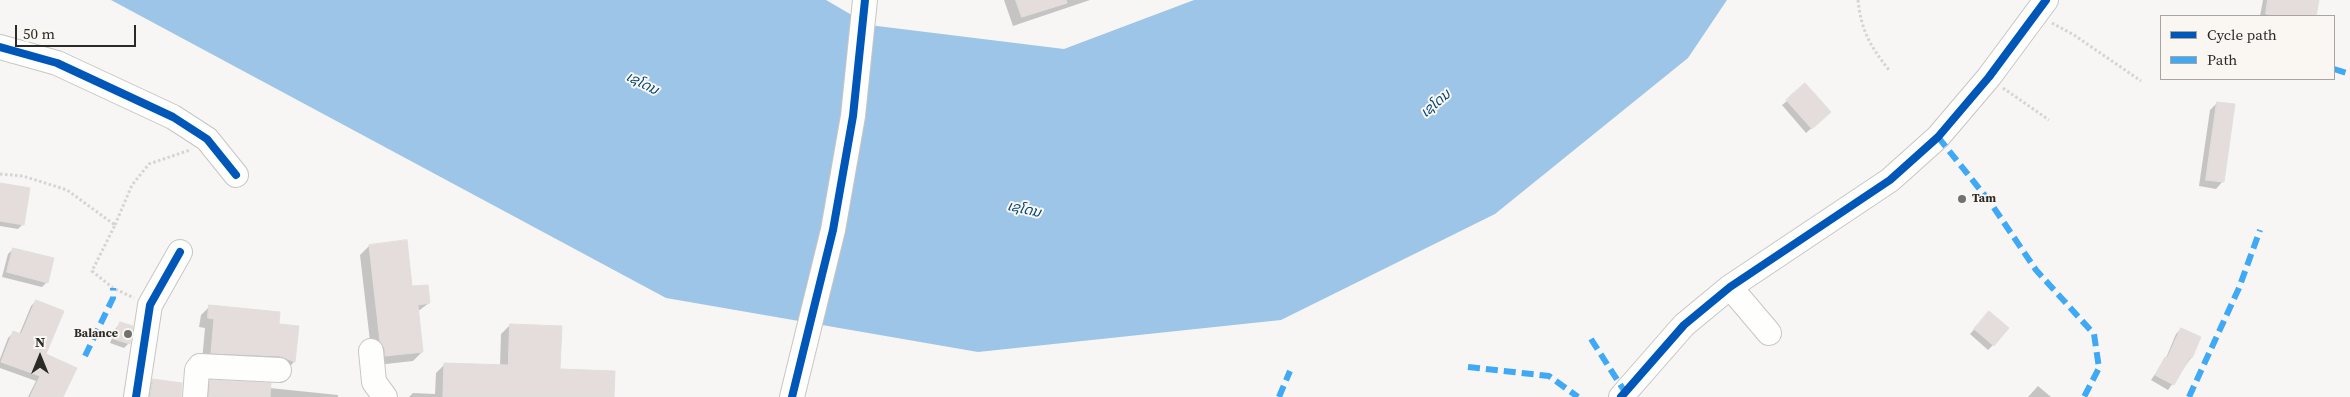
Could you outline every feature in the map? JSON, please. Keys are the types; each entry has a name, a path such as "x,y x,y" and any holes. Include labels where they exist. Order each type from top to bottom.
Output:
{"street":[{"path":"792,397 833,230 853,116 865,0"},
{"path":"1621,397 1684,325 1730,288 1890,180 1938,137 1989,77 2041,7"},
{"path":"0,47 57,62 173,117 207,139 236,175"},
{"path":"136,397 150,305 180,252"},
{"path":"1730,288 1769,333"},
{"path":"371,351 374,382 385,397"},
{"path":"194,397 197,370 200,366 280,370"}],"path":[{"path":"1858,0 1860,17 1870,46 1889,70"},
{"path":"2041,7 2074,34 2141,80"},
{"path":"1989,77 2049,120"},
{"path":"150,305 113,288 92,271 132,185 148,164 191,150 207,139"},
{"path":"0,174 23,176 68,190 115,225"}],"water":[{"name":"ເຊໂດນ","path":"111,0 826,0 869,25 1064,49 1194,0 1727,0 1688,58 1495,214 1281,320 978,352 666,298"}],"building":[{"path":"1016,0 1066,0 1067,3 1022,17"},
{"path":"2268,0 2319,0 2316,15 2266,14"},
{"path":"1805,83 1831,112 1812,129 1786,100"},
{"path":"2217,102 2235,104 2224,182 2206,180"},
{"path":"0,183 30,188 24,225 0,221"},
{"path":"407,240 412,286 428,285 430,303 418,305 423,352 385,356 385,349 380,341 369,245"},
{"path":"13,248 54,258 48,283 7,272"},
{"path":"36,300 64,311 46,354 77,368 63,397 30,397 40,376 1,362 13,331 21,334"},
{"path":"209,305 280,312 279,324 299,326 295,362 280,356 211,353 214,319 208,318"},
{"path":"1989,311 2009,328 1994,346 1974,329"},
{"path":"120,322 133,326 130,344 114,339"},
{"path":"510,324 562,326 560,369 615,371 614,397 443,397 444,363 508,365"},
{"path":"2181,328 2201,337 2192,358 2190,357 2174,385 2155,375 2165,357 2167,358"},
{"path":"153,379 182,383 181,397 150,397"},
{"path":"210,380 271,383 270,397 209,397"}],"marked path":[{"path":"2335,69 2350,74"},
{"path":"1938,137 1990,202 2036,270 2094,334 2099,368 2084,397"},
{"path":"2189,397 2239,288 2260,230"},
{"path":"85,356 113,298 113,288"},
{"path":"1591,339 1625,392"},
{"path":"1468,367 1549,376 1578,397"},
{"path":"1279,397 1290,371"}],"cycle path":[{"path":"792,397 833,230 853,116 865,0"},
{"path":"1621,397 1684,325 1730,287 1890,180 1938,137 1989,77 2046,0"},
{"path":"0,47 57,63 173,117 207,139 236,175"},
{"path":"136,397 150,305 180,252"}],"place":[{"name":"Tam","path":"1962,199"},
{"name":"Balance","path":"128,334"}]}
